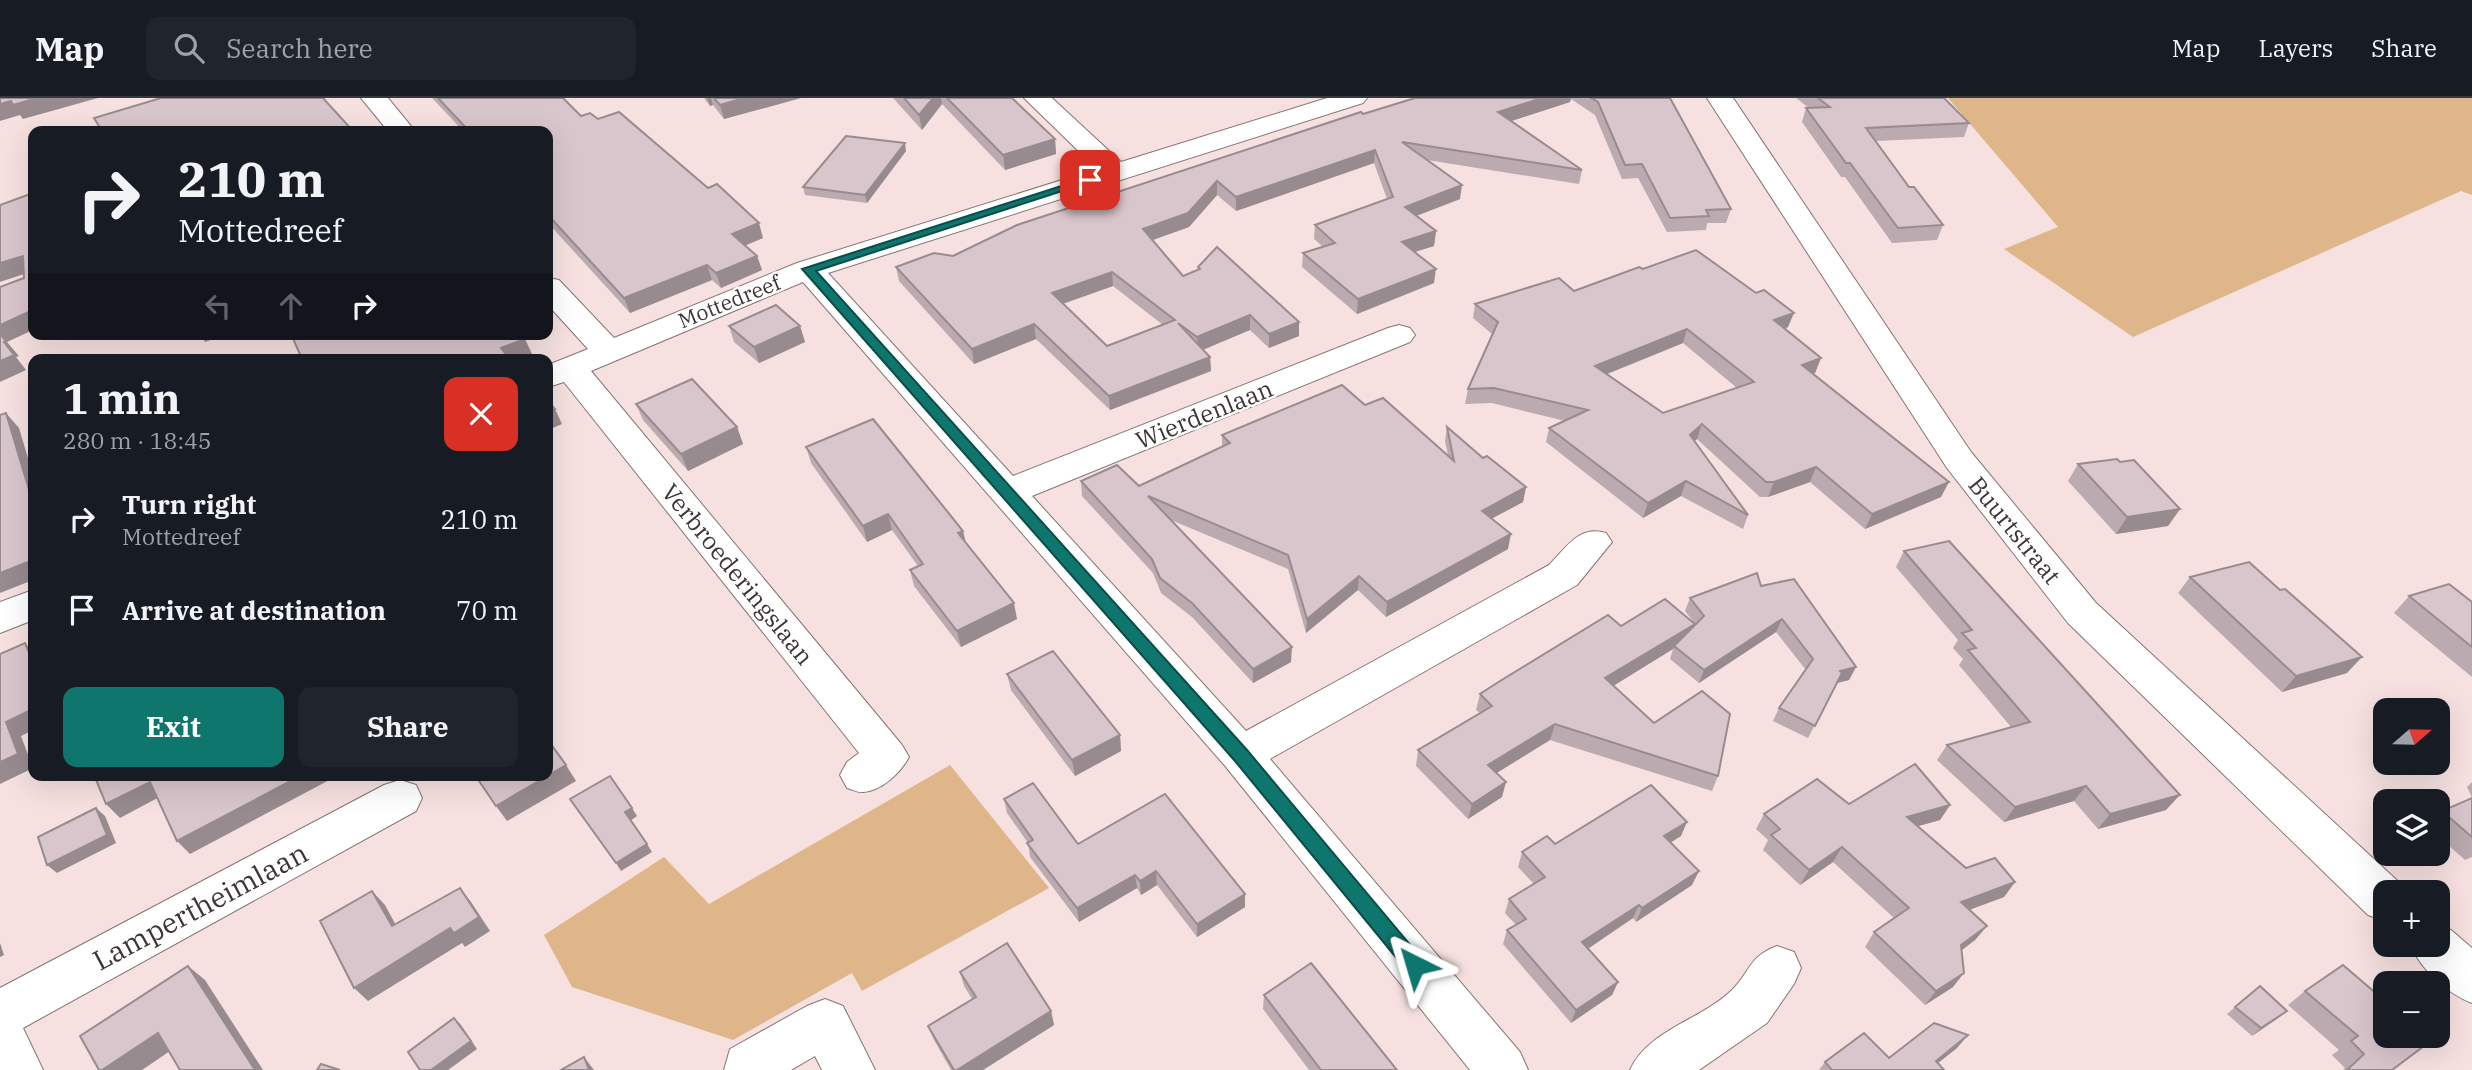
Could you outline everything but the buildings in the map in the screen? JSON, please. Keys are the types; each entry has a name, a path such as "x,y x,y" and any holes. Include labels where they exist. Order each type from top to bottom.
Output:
{"street":[{"path":"374,98 398,126"},
{"path":"1037,98 1116,172"},
{"name":"Mottedreef","path":"559,372 808,269 1354,98"},
{"name":"Buurtstraat","path":"1720,98 1959,460 2082,613 2373,889"},
{"path":"808,269 1241,755 1502,1070"},
{"path":"553,292 608,351"},
{"name":"Wierdenlaan","path":"1009,492 1399,335"},
{"name":"Verbroederingslaan","path":"559,372 887,757 862,775"},
{"path":"1241,755 1563,575 1593,542"},
{"path":"0,618 28,606"},
{"name":"Lampertheimlaan","path":"0,1014 400,798"},
{"path":"2447,957 2472,979"},
{"path":"1656,1070 1749,1007 1777,968"},
{"path":"747,1067 825,1023 849,1070"},
{"path":"0,1035 17,1070"}],"shaded area":[{"path":"1948,98 2472,98 2472,195 2461,191 2133,337 2004,249 2058,227"},
{"path":"950,765 1049,888 862,991 852,973 733,1040 572,987 544,935 664,857 709,904"}],"route":[{"path":"1090,180 808,269 1241,755 1415,965"}]}
